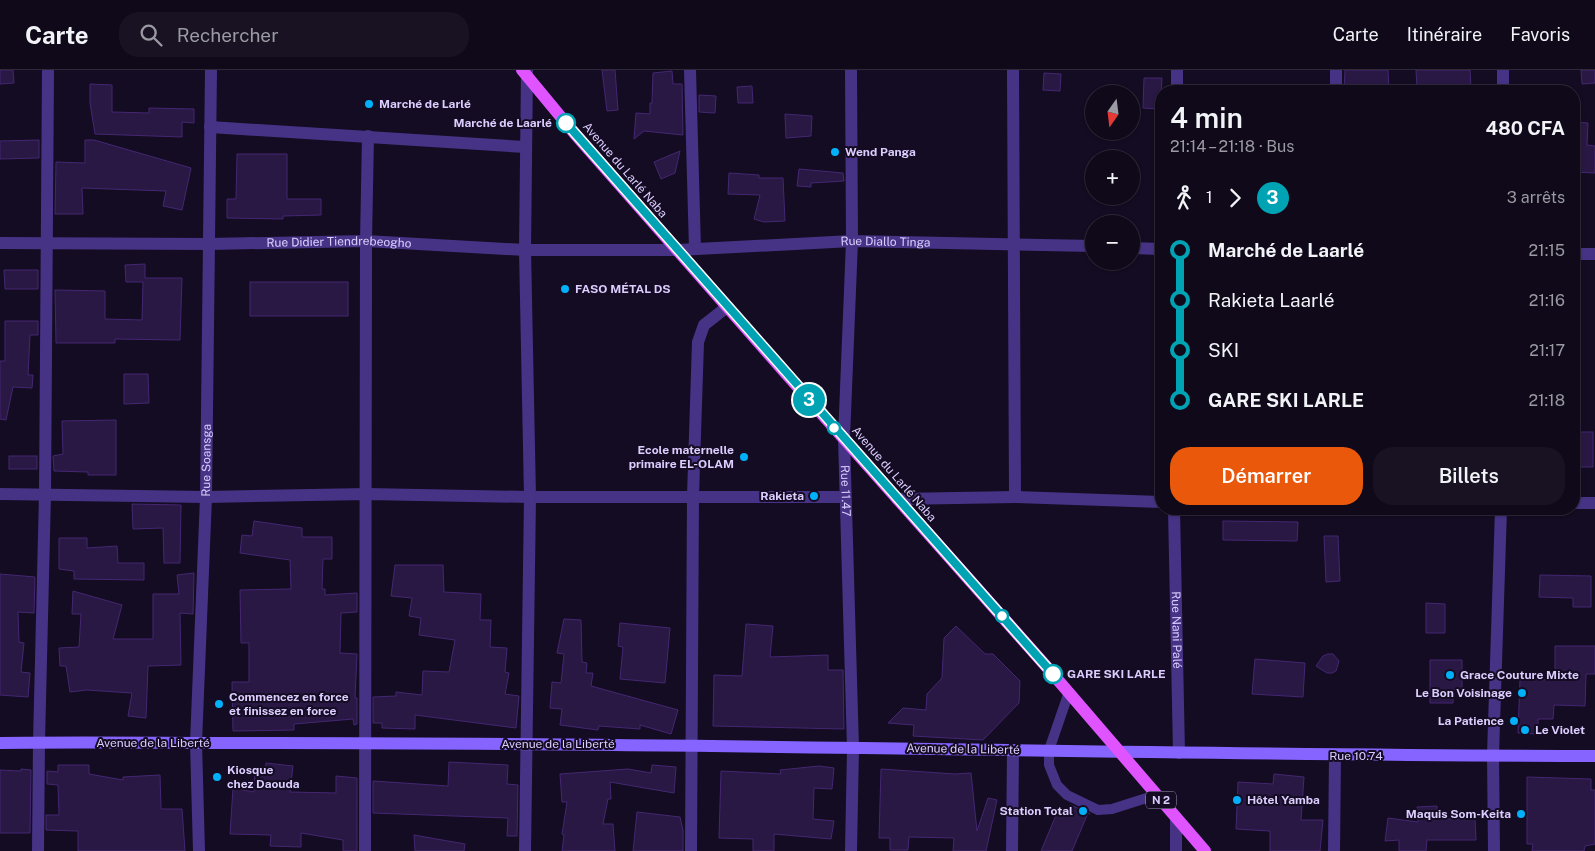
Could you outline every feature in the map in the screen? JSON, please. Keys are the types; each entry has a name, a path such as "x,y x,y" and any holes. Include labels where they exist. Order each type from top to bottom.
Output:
{"main road":[{"name":"Avenue du Larlé Naba","path":"525,72 575,134 1069,692 1205,851"},
{"name":"Avenue de la Liberté","path":"0,743 692,745 1013,751 1117,750"},
{"name":"Rue 10.74","path":"1117,750 1335,756 1595,756"}],"street":[{"path":"38,851 38,742 45,494 48,70"},
{"name":"Rue Soansga","path":"199,851 196,743 206,497 211,70"},
{"path":"690,70 695,249"},
{"name":"Rue 11.47","path":"851,70 852,241 844,438 853,748 851,851"},
{"path":"1013,70 1012,244 1015,497"},
{"path":"1177,70 1177,85"},
{"path":"1336,70 1336,85"},
{"path":"1502,85 1503,70"},
{"path":"525,72 525,250 530,497 526,851"},
{"path":"210,127 368,136 525,148"},
{"path":"365,851 366,241 368,136"},
{"name":"Rue Didier Tiendrebeogho","path":"0,243 208,244 366,241 525,250 678,250"},
{"name":"Rue Diallo Tinga","path":"678,250 852,241 1085,246"},
{"path":"1140,248 1155,249"},
{"path":"1580,254 1595,254"},
{"path":"691,851 693,496 698,342 704,325 727,307"},
{"path":"0,494 206,497 367,494 530,497 845,497"},
{"path":"897,499 1015,497 1155,502"},
{"path":"1580,503 1595,503"},
{"name":"Rue Nani Palé","path":"1174,515 1179,753"},
{"path":"1494,851 1493,756 1501,515"},
{"path":"1012,851 1013,751"},
{"path":"1334,851 1335,756"},
{"path":"1176,818 1176,851"}],"lane":[{"path":"1069,692 1049,750 1049,765 1057,785 1067,794 1091,808 1112,809 1156,795"}],"building":[{"path":"0,70 13,70 14,83 0,84"},
{"path":"602,70 615,70 618,110 607,111"},
{"path":"1345,70 1388,70 1389,85 1344,85"},
{"path":"1416,70 1470,70 1471,85 1417,85"},
{"path":"1581,70 1595,70 1595,83 1582,84"},
{"path":"672,71 673,84 682,84 683,135 644,131 634,139 636,113 650,114 653,73"},
{"path":"1044,73 1061,74 1060,91 1043,90"},
{"path":"1144,78 1162,78 1162,85 1155,85 1155,109 1143,108"},
{"path":"90,84 112,85 112,112 149,113 149,108 194,109 194,123 182,122 182,137 95,134 90,103"},
{"path":"752,86 753,103 738,103 737,87"},
{"path":"699,95 716,96 715,113 699,112"},
{"path":"785,114 812,116 811,136 786,138"},
{"path":"1580,122 1588,123 1587,145 1595,146 1595,173 1580,172"},
{"path":"39,140 39,158 0,159 0,141"},
{"path":"85,140 94,140 191,168 182,210 163,206 166,191 82,188 83,214 55,214 56,162 85,163"},
{"path":"680,151 675,173 661,179 654,162"},
{"path":"237,154 287,154 287,199 321,199 321,215 283,216 283,219 227,218 227,199 236,199"},
{"path":"799,169 843,173 844,181 811,183 811,187 797,186"},
{"path":"729,173 759,175 759,178 783,178 785,221 764,222 754,219 760,195 728,194"},
{"path":"145,264 145,278 182,278 180,340 115,339 115,343 56,343 55,290 105,291 105,319 142,320 143,282 126,282 125,265"},
{"path":"4,270 38,270 38,289 5,289"},
{"path":"250,282 348,282 348,316 250,316"},
{"path":"5,321 38,321 38,335 30,335 28,375 33,375 32,388 13,387 6,420 0,419 0,361 5,361"},
{"path":"124,374 148,374 149,403 124,404"},
{"path":"116,420 116,475 88,475 88,472 54,471 53,456 63,454 62,421"},
{"path":"1580,432 1593,432 1593,467 1580,467"},
{"path":"9,456 37,456 37,469 9,469"},
{"path":"132,504 181,505 180,563 164,563 163,528 133,529"},
{"path":"254,521 302,528 302,537 332,537 332,559 323,559 322,589 325,589 325,595 357,593 357,612 341,613 340,653 357,654 355,698 357,698 357,724 354,725 353,719 294,724 294,730 233,731 232,682 249,682 249,643 241,643 240,590 291,589 290,560 240,553 242,535 252,536"},
{"path":"1223,521 1298,522 1297,541 1223,540"},
{"path":"1324,536 1338,536 1340,581 1326,582"},
{"path":"59,538 87,538 87,548 117,546 118,563 144,563 144,580 74,579 74,571 59,569"},
{"path":"395,565 443,565 444,592 481,594 480,620 491,620 490,647 507,648 505,672 509,673 505,694 519,696 516,728 415,715 415,729 382,728 382,723 373,723 373,697 396,696 396,692 422,695 423,671 449,672 455,640 419,635 421,618 409,616 412,598 391,596"},
{"path":"194,573 193,614 180,613 181,665 148,666 146,718 128,716 132,693 87,690 70,692 66,666 60,666 59,648 79,647 81,614 72,614 73,591 122,605 113,639 153,639 153,594 179,594 177,575"},
{"path":"0,574 35,577 34,613 18,612 19,642 24,643 21,672 30,673 28,697 0,695"},
{"path":"1540,575 1591,576 1591,607 1573,607 1573,598 1539,597"},
{"path":"1426,603 1445,604 1445,633 1426,633"},
{"path":"564,619 581,620 582,662 587,663 586,673 593,673 591,686 678,710 671,734 640,725 640,729 599,726 598,730 560,725 562,709 550,708 552,682 561,683 564,654 557,653"},
{"path":"620,623 670,628 665,683 620,679 623,647 618,646"},
{"path":"746,624 773,626 770,657 828,655 828,670 843,670 844,729 713,726 714,675 742,676"},
{"path":"956,626 985,654 993,654 1020,681 1019,703 983,740 913,736 914,725 888,723 903,708 926,710 927,694 942,678 944,638"},
{"path":"1555,646 1595,646 1595,674 1586,674 1585,706 1554,705 1553,719 1538,719 1538,734 1518,733 1520,679 1555,680"},
{"path":"1333,654 1339,661 1336,671 1332,673 1327,673 1316,666 1323,656"},
{"path":"1255,659 1305,663 1303,697 1252,694"},
{"path":"1430,660 1462,660 1462,690 1453,690 1453,703 1430,703"},
{"path":"449,762 508,765 507,784 518,785 517,836 507,836 508,818 373,813 373,781 448,786"},
{"path":"266,763 293,766 290,792 336,793 336,776 357,778 357,851 343,851 343,840 301,833 301,847 270,846 271,835 230,834 233,788 254,792 255,772 265,772"},
{"path":"58,765 89,765 89,774 123,780 123,777 160,775 161,809 182,809 185,851 78,851 78,831 46,830 46,815 59,815 58,785 47,784 47,771 58,772"},
{"path":"652,765 676,767 674,793 610,782 611,799 608,799 603,824 613,824 615,851 562,851 564,835 562,834 567,802 562,802 560,774 628,769 651,773"},
{"path":"819,766 834,768 832,789 814,788 813,819 834,821 831,839 774,834 774,851 753,851 753,839 719,838 721,771 781,774 780,770"},
{"path":"21,769 31,770 30,833 0,833 0,770 21,771"},
{"path":"881,769 955,774 971,773 977,831 988,798 997,800 986,851 953,851 954,838 909,837 908,850 890,850 890,838 879,838"},
{"path":"1274,774 1304,777 1301,820 1323,820 1320,851 1270,851 1270,831 1236,829 1238,782 1273,784"},
{"path":"1527,777 1591,779 1591,790 1595,790 1595,844 1585,846 1584,851 1532,851 1533,844 1527,844"},
{"path":"1071,805 1088,813 1072,851 1041,851 1059,808 1068,812"},
{"path":"1437,806 1438,819 1475,819 1476,840 1427,840 1426,851 1399,851 1399,840 1385,841 1388,818 1418,822 1417,807"},
{"path":"637,812 680,817 683,830 683,851 633,851"},
{"path":"414,835 465,844 464,851 415,851"}],"bus line":[{"name":"3","path":"566,123 1053,674"}],"place":[{"name":"Marché de Larlé","path":"369,104"},
{"name":"Marché de Laarlé","path":"566,123"},
{"name":"Wend Panga","path":"835,152"},
{"name":"FASO MÉTAL DS","path":"565,289"},
{"name":"Ecole maternelle primaire EL-OLAM","path":"744,457"},
{"name":"Rakieta","path":"814,496"},
{"name":"GARE SKI LARLE","path":"1053,674"},
{"name":"Grace Couture Mixte","path":"1450,675"},
{"name":"Le Bon Voisinage","path":"1522,693"},
{"name":"Commencez en force et finissez en force","path":"219,704"},
{"name":"La Patience","path":"1514,721"},
{"name":"Le Violet","path":"1525,730"},
{"name":"Kiosque chez Daouda","path":"217,777"},
{"name":"Hôtel Yamba","path":"1237,800"},
{"name":"Station Total","path":"1083,811"},
{"name":"Maquis Som-Keita","path":"1521,814"}]}
